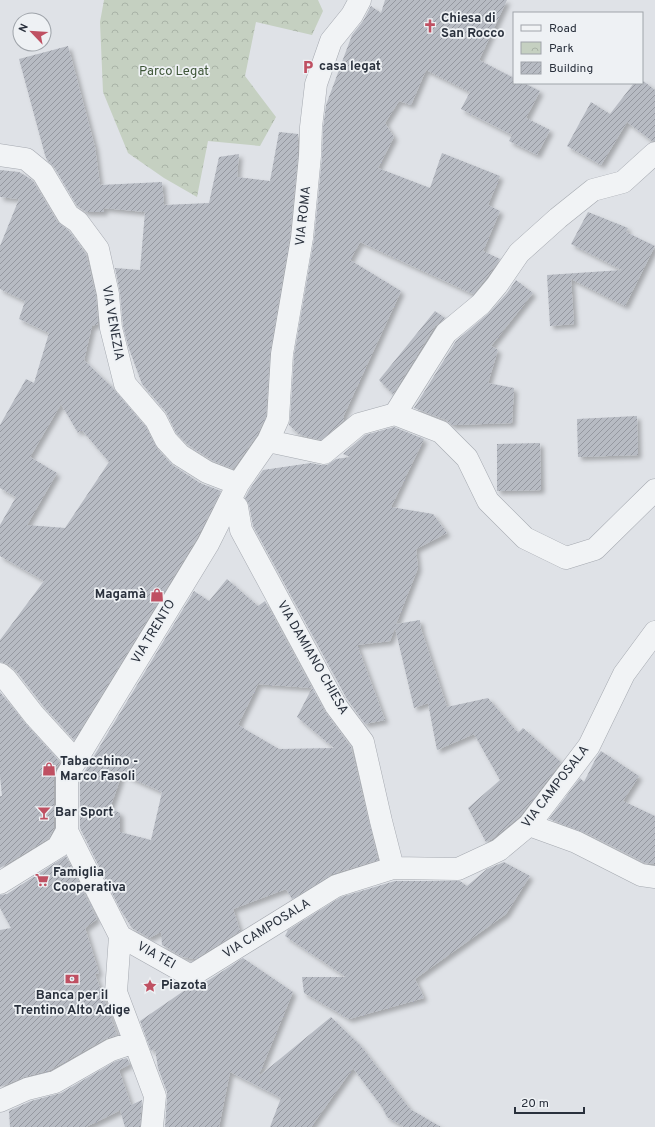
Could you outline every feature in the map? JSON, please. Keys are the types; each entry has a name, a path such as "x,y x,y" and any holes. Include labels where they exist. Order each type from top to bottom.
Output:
{"street":[{"name":"VIA ROMA","path":"268,441 278,419 282,354 302,238 316,84 331,41 352,15 360,0"},
{"path":"395,414 446,333 480,304 497,285 519,253 558,218 593,190 623,182 655,153"},
{"name":"VIA VENEZIA","path":"0,155 26,159 43,173 68,215 78,222 98,249 108,294 111,328 125,384 156,420 166,440 180,454 234,492"},
{"path":"268,441 324,453 359,424 395,414 441,432 467,458 488,501 525,538 566,558 595,549 655,490"},
{"name":"VIA TRENTO","path":"67,831 67,775 208,544 234,492 268,441"},
{"name":"VIA DAMIANO CHIESA","path":"234,492 240,530 336,706 363,742 393,868"},
{"name":"VIA CAMPOSALA","path":"191,976 336,886 393,868 458,869 499,850 529,826 589,746 624,674 655,632"},
{"path":"0,674 6,679 34,715 76,761"},
{"path":"529,826 576,842 642,876 655,877"},
{"path":"0,883 58,847 67,831"},
{"path":"67,831 120,936"},
{"name":"VIA TEI","path":"152,1127 155,1096 116,992 120,936 191,976"},
{"path":"0,1101 27,1090 55,1082 111,1050 135,1042"}],"green space":[{"name":"Parco Legat","path":"104,0 318,0 323,11 312,35 256,22 245,76 276,117 260,146 208,141 197,197 164,178 128,153 103,92 100,22"}],"building":[{"path":"385,0 507,0 479,60 513,77 513,84 526,84 540,91 526,118 550,130 537,155 509,141 512,135 461,109 470,92 426,70 411,105 399,101 385,123 394,137 378,168 430,188 442,153 500,176 488,205 500,211 483,251 500,259 473,294 360,242 350,260 401,291 343,417 343,421 321,440 299,434 289,425 294,355 314,239 326,105 352,35 363,21 371,6 381,13"},
{"path":"68,46 95,147 100,185 162,182 164,205 209,203 219,157 239,154 237,177 270,181 279,132 298,134 298,155 290,236 270,353 266,416 257,435 233,469 213,461 188,445 176,433 166,412 142,384 128,346 123,326 120,293 115,268 140,270 145,212 104,208 104,212 86,212 77,206 54,167 47,160 19,59 45,52 52,52 52,50"},
{"path":"643,81 655,90 655,141 652,141 627,122 601,165 567,146 591,102 610,114 633,84 643,84"},
{"path":"0,170 19,172 33,181 57,221 69,231 86,254 96,296 98,324 92,326 84,360 113,388 146,427 157,448 171,464 200,483 221,491 197,538 74,740 44,707 16,671 8,664 0,662 0,640 44,581 0,556 0,525 16,497 0,488 0,425 26,379 34,383 49,333 19,319 25,301 0,289 0,246 19,199 0,197","holes":["61,404 78,433 81,429 109,462 65,528 27,525 57,473 30,457"]},
{"path":"588,212 628,228 626,232 655,246 625,306 571,279 574,324 550,326 547,275 622,270 571,244"},
{"path":"516,280 533,293 491,346 498,350 488,383 514,388 512,423 452,425 446,420 414,408 456,341 490,312 507,293"},
{"path":"435,311 445,318 435,326 393,394 379,380"},
{"path":"637,416 638,455 578,457 577,419"},
{"path":"394,427 424,439 391,507 433,514 447,533 416,549 418,568 396,624 420,620 421,629 447,707 488,698 518,733 523,728 561,762 520,816 492,839 486,842 468,808 500,780 474,734 437,750 428,703 414,708 395,628 390,641 357,645 385,720 365,724 347,699 253,526 249,505 245,498 263,470 311,463 327,465 336,459 350,457 343,454 365,435"},
{"path":"540,443 541,490 497,491 497,444"},
{"path":"227,579 258,606 265,601 326,713 351,747 378,860 332,874 292,899 286,889 233,909 240,931 195,959 183,957 162,945 161,932 149,938 132,928 120,909 80,828 80,779 194,591 209,601","holes":["258,684 312,688 297,717 334,748 279,749 238,725","122,774 162,792 151,840 120,832 120,813 110,808"]},
{"path":"0,692 60,762 54,775 54,828 49,838 0,868 0,796 2,796 0,776"},
{"path":"601,751 639,776 623,801 655,816 655,864 645,863 588,834 549,819 580,778 584,782"},
{"path":"66,856 97,919 85,928 99,973 95,974 117,1035 105,1039 50,1070 24,1077 0,1087 0,930 11,928 0,908 0,895 7,894"},
{"path":"504,862 530,876 506,914 415,979 424,998 349,1019 304,993 302,977 346,977 285,936 288,930 341,897 395,881 460,881 467,886 487,869"},
{"path":"243,958 293,992 258,1077 331,1017 360,1045 410,1109 441,1127 404,1127 387,1117 382,1107 353,1068 311,1127 270,1127 281,1098 230,1072 219,1127 165,1127 167,1092 158,1068 155,1049 151,1051 140,1021 188,988 198,987"},
{"path":"127,1058 130,1064 119,1070 131,1105 86,1127 10,1127 9,1111 31,1101 61,1093 116,1061"},
{"path":"142,1100 140,1127 125,1127 120,1110"}],"place":[{"name":"Chiesa di San Rocco","path":"430,26"},
{"name":"casa legat","path":"308,67"},
{"name":"Magamà","path":"157,595"},
{"name":"Tabacchino - Marco Fasoli","path":"49,769"},
{"name":"Bar Sport","path":"44,813"},
{"name":"Famiglia Cooperativa","path":"42,880"},
{"name":"Banca per il Trentino Alto Adige","path":"72,979"},
{"name":"Piazota","path":"150,986"}]}
